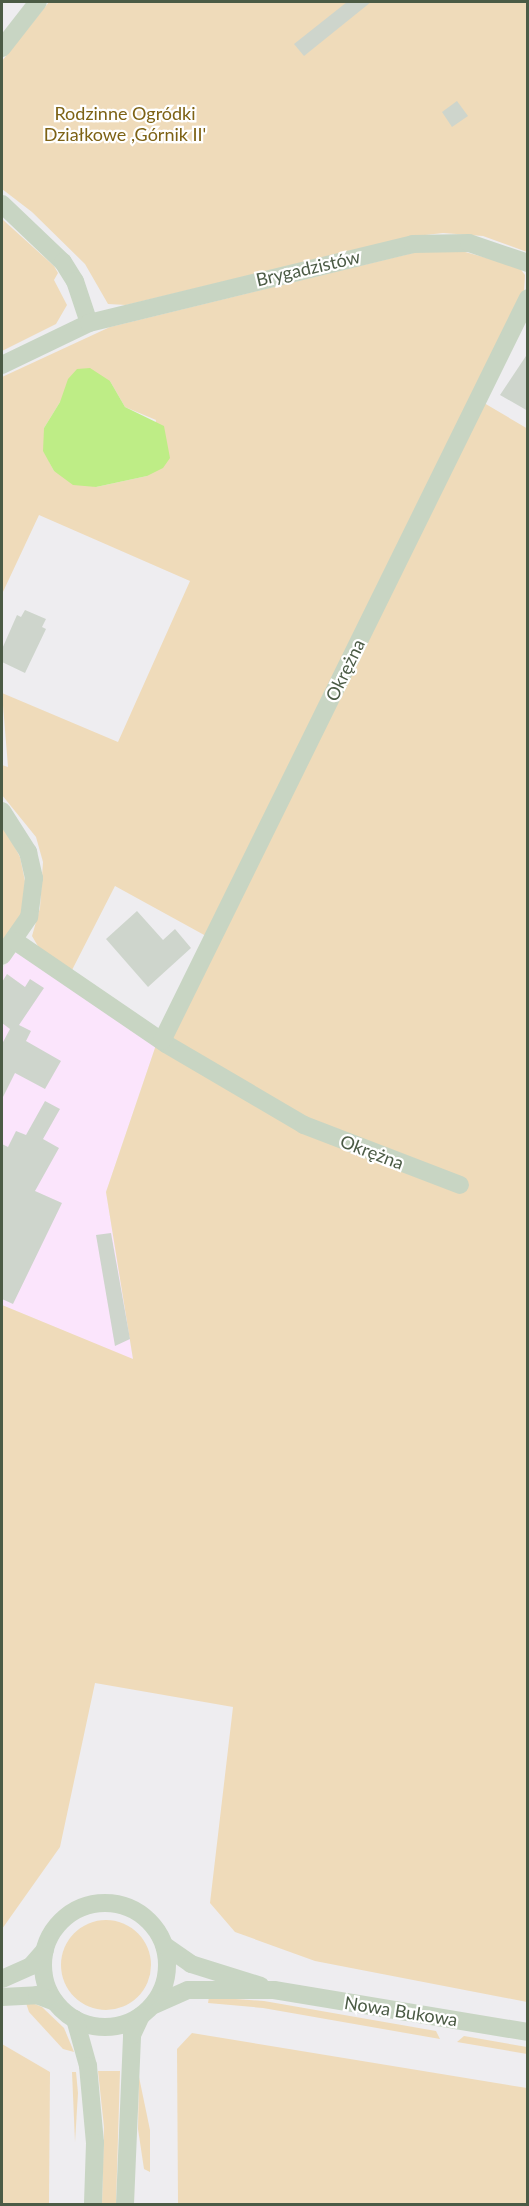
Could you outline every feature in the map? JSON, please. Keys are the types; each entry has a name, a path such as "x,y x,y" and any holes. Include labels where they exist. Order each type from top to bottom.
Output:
{"street":[{"path":"2,48 38,2"},
{"path":"2,204 63,262 75,281 89,323"},
{"name":"Brygadzistów","path":"2,364 89,323 412,244 469,243 528,263"},
{"name":"Okrężna","path":"162,1041 528,298"},
{"path":"2,811 28,852 34,878 29,917 2,957"},
{"name":"Okrężna","path":"15,940 162,1041 304,1125 460,1185"},
{"path":"55,2002 44,1977 45,1950 50,1936 68,1916 104,1903 128,1907 148,1920 164,1945 164,1984 132,2035 125,2205"},
{"name":"Nowa Bukowa","path":"164,1945 191,1964 274,1990 528,2032"},
{"path":"2,1979 31,1966 45,1950"},
{"name":"Nowa Bukowa","path":"146,2012 188,1990 274,1990"},
{"path":"2,1997 37,1995 55,2002 75,2019 108,2027 146,2012"},
{"path":"75,2019 88,2066 95,2144 93,2205"}],"shaded area":[{"path":"90,368 110,381 125,407 164,426 170,458 163,468 147,476 96,487 73,485 54,471 43,451 44,428 60,402 68,379 77,369"},
{"path":"17,951 156,1045 106,1192 133,1360 2,1305 2,969"}],"green space":[{"name":"Rodzinne Ogródki Działkowe ,Górnik II'","path":"49,2 527,2 527,252 483,236 443,233 408,237 126,305 108,304 85,264 32,212 2,189 2,61"},
{"path":"2,219 54,266 58,273 54,280 67,305 56,324 2,351"},
{"path":"458,250 519,267 525,275 524,292 206,936 115,886 71,972 39,948 32,936 40,908 43,862 36,837 2,795 2,765 8,767 2,693 118,742 190,581 39,515 2,594 2,377 110,327 421,251","holes":["110,381 125,407 156,420 147,476 96,487 54,471 44,451 44,428 60,402"]},
{"path":"484,403 528,429 527,2002 315,1961 235,1932 210,1903 233,1707 95,1683 60,1847 2,1929 2,1305 133,1359 106,1192 156,1045"},
{"path":"2,823 20,857 25,881 22,913 2,948"},
{"path":"106,1920 123,1924 138,1933 147,1948 151,1965 147,1982 138,1997 123,2006 106,2010 89,2006 74,1997 65,1982 61,1965 65,1948 74,1933 89,1924"},
{"path":"209,1997 264,2001 436,2031 440,2039 263,2008 208,2003"},
{"path":"25,2000 42,2007 64,2028 74,2052 63,2049 29,2012"},
{"path":"192,2033 527,2088 527,2204 178,2204 177,2049"},
{"path":"464,2036 527,2047 527,2054 457,2042"},
{"path":"2,2044 50,2072 49,2204 2,2204"},
{"path":"98,2071 120,2071 116,2204 102,2204 104,2127"},
{"path":"72,2072 76,2072 78,2093 75,2142"},
{"path":"139,2077 150,2130 150,2172 144,2169 138,2129"}],"building":[{"path":"347,2 371,2 304,56 294,44"},
{"path":"457,101 468,116 452,127 442,112"},
{"path":"528,353 528,411 500,395"},
{"path":"25,610 46,619 42,627 46,629 25,673 2,662 2,649 17,615 21,617"},
{"path":"137,911 163,940 175,929 191,948 148,987 106,939"},
{"path":"7,974 25,987 30,979 44,988 19,1025 31,1031 26,1041 61,1061 45,1089 15,1073 2,1099 2,1044 10,1029 2,1023 2,982"},
{"path":"45,1101 60,1109 43,1139 59,1148 35,1191 62,1203 13,1304 2,1299 2,1144 8,1147 16,1131 26,1135"},
{"path":"111,1233 130,1339 115,1346 96,1235"}]}
